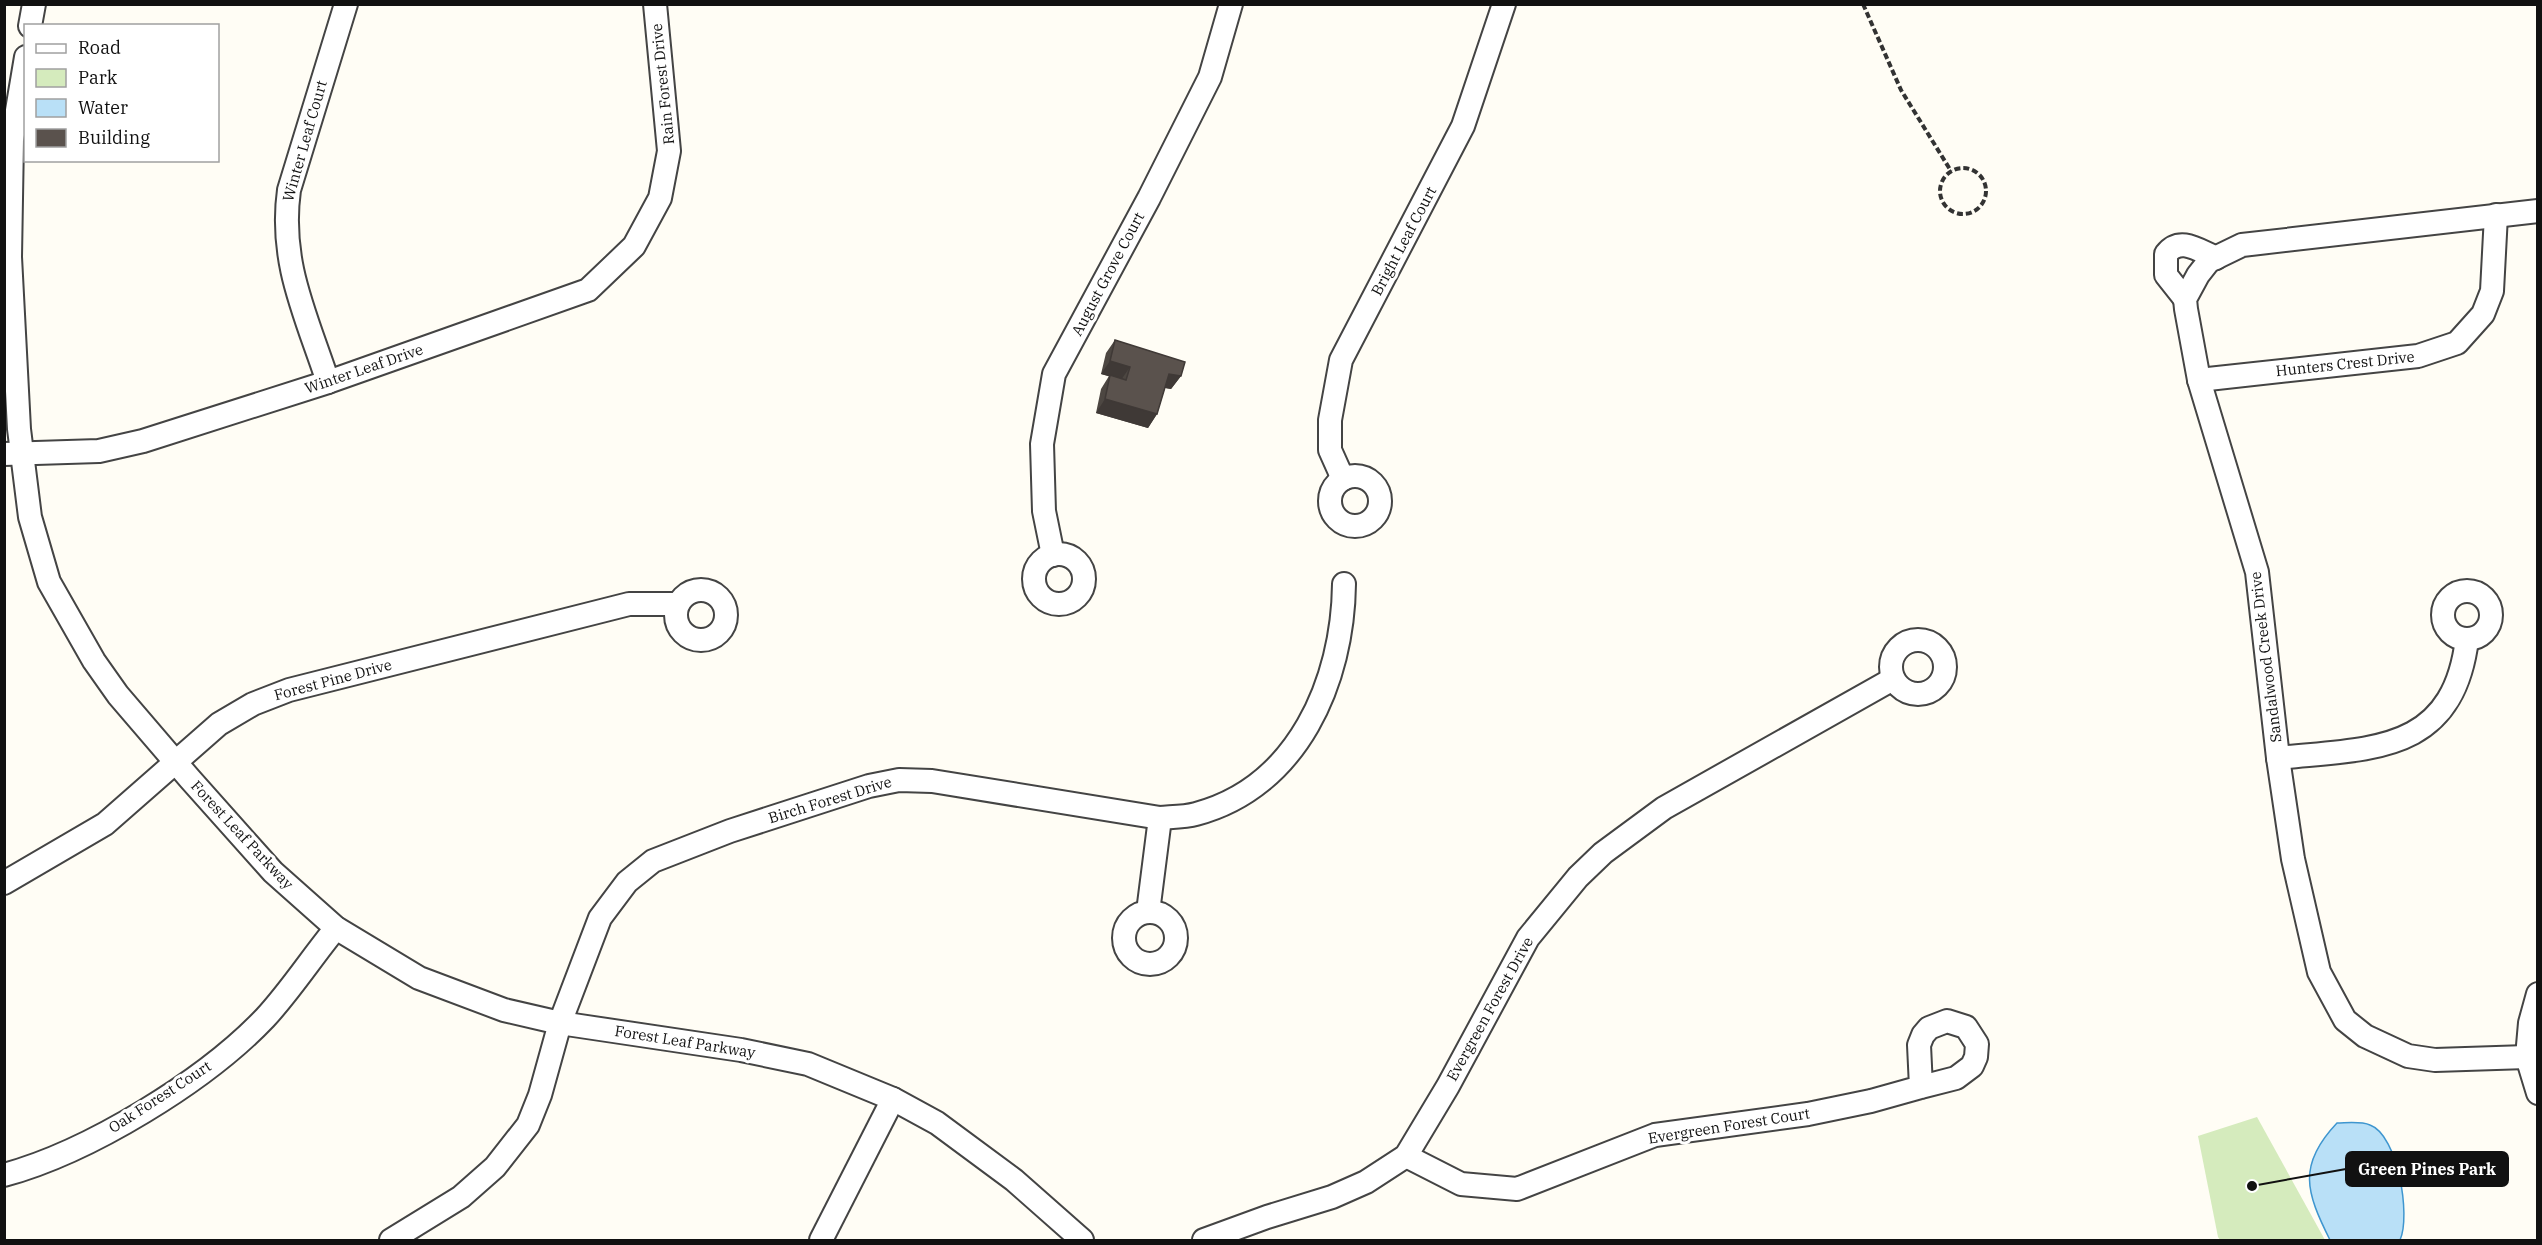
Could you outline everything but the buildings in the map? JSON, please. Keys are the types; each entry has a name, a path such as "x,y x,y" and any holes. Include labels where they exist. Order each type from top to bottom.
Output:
{"street":[{"path":"30,24 34,4"},
{"name":"Winter Leaf Court","path":"328,382 289,265 285,220 292,179 345,4"},
{"name":"Rain Forest Drive","path":"655,4 669,151 660,198"},
{"name":"August Grove Court","path":"1053,555 1044,511 1042,444 1054,374 1149,198 1209,77 1231,4"},
{"name":"Bright Leaf Court","path":"1343,479 1330,450 1330,420 1341,360 1463,126 1504,4"},
{"name":"Forest Leaf Parkway","path":"24,69 12,140 10,257 13,454 49,582 94,661 174,762 273,872 336,928 401,968 437,986 504,1010 560,1023 741,1050 808,1064 893,1099 937,1123 985,1158 1082,1240"},
{"name":"Winter Leaf Drive","path":"13,454 99,451 144,441 328,382 588,291 634,246 660,198"},
{"path":"2216,258 2182,243 2173,246 2166,254 2166,275 2186,299 2198,274 2209,261 2216,258 2242,245 2538,211"},
{"name":"Hunters Crest Drive","path":"2199,380 2418,356 2457,343 2483,315 2492,291 2496,215"},
{"name":"Sandalwood Creek Drive","path":"2186,299 2199,380 2257,572 2278,758 2293,859 2313,949 2330,997 2345,1020 2366,1036 2409,1056 2435,1060 2528,1056"},
{"name":"Birch Forest Drive","path":"391,1240 461,1197 510,1149 528,1125 540,1095 560,1023 600,918 614,896 653,861 730,831 869,786 899,780 932,781 1160,818 1195,814 1241,796 1258,785 1291,751 1325,692 1336,658 1343,622 1344,584"},
{"name":"Forest Pine Drive","path":"4,883 105,824 219,724 253,704 289,690 629,604 678,604"},
{"path":"2278,758 2382,745 2401,741 2419,731 2437,715 2450,698 2464,662 2467,639"},
{"name":"Evergreen Forest Drive","path":"1204,1240 1332,1197 1365,1182 1406,1156 1448,1086 1528,938 1554,904 1586,869 1631,831 1664,808 1893,679"},
{"path":"1148,912 1160,818"},
{"name":"Oak Forest Court","path":"4,1175 95,1139 187,1083 238,1044 266,1017 336,928"},
{"path":"2538,994 2530,1023 2528,1056 2538,1093"},
{"name":"Evergreen Forest Court","path":"1406,1156 1461,1184 1517,1189 1655,1135 1808,1114 1921,1087"},
{"path":"821,1240 893,1099"}],"path":[{"path":"1863,4 1901,90 1951,171"},
{"path":"1965,168 1972,170 1983,179 1986,193 1980,206 1968,214 1952,211 1942,200 1941,184 1951,171 1965,168"}],"green space":[{"path":"2257,1117 2325,1240 2220,1240 2218,1237 2198,1136"}],"water":[{"path":"2337,1123 2370,1125 2380,1132 2388,1144 2395,1159 2403,1196 2403,1229 2400,1240 2330,1240 2315,1207 2310,1179 2311,1166 2316,1152"}],"place":[{"name":"Green Pines Park","path":"2252,1186"}]}
